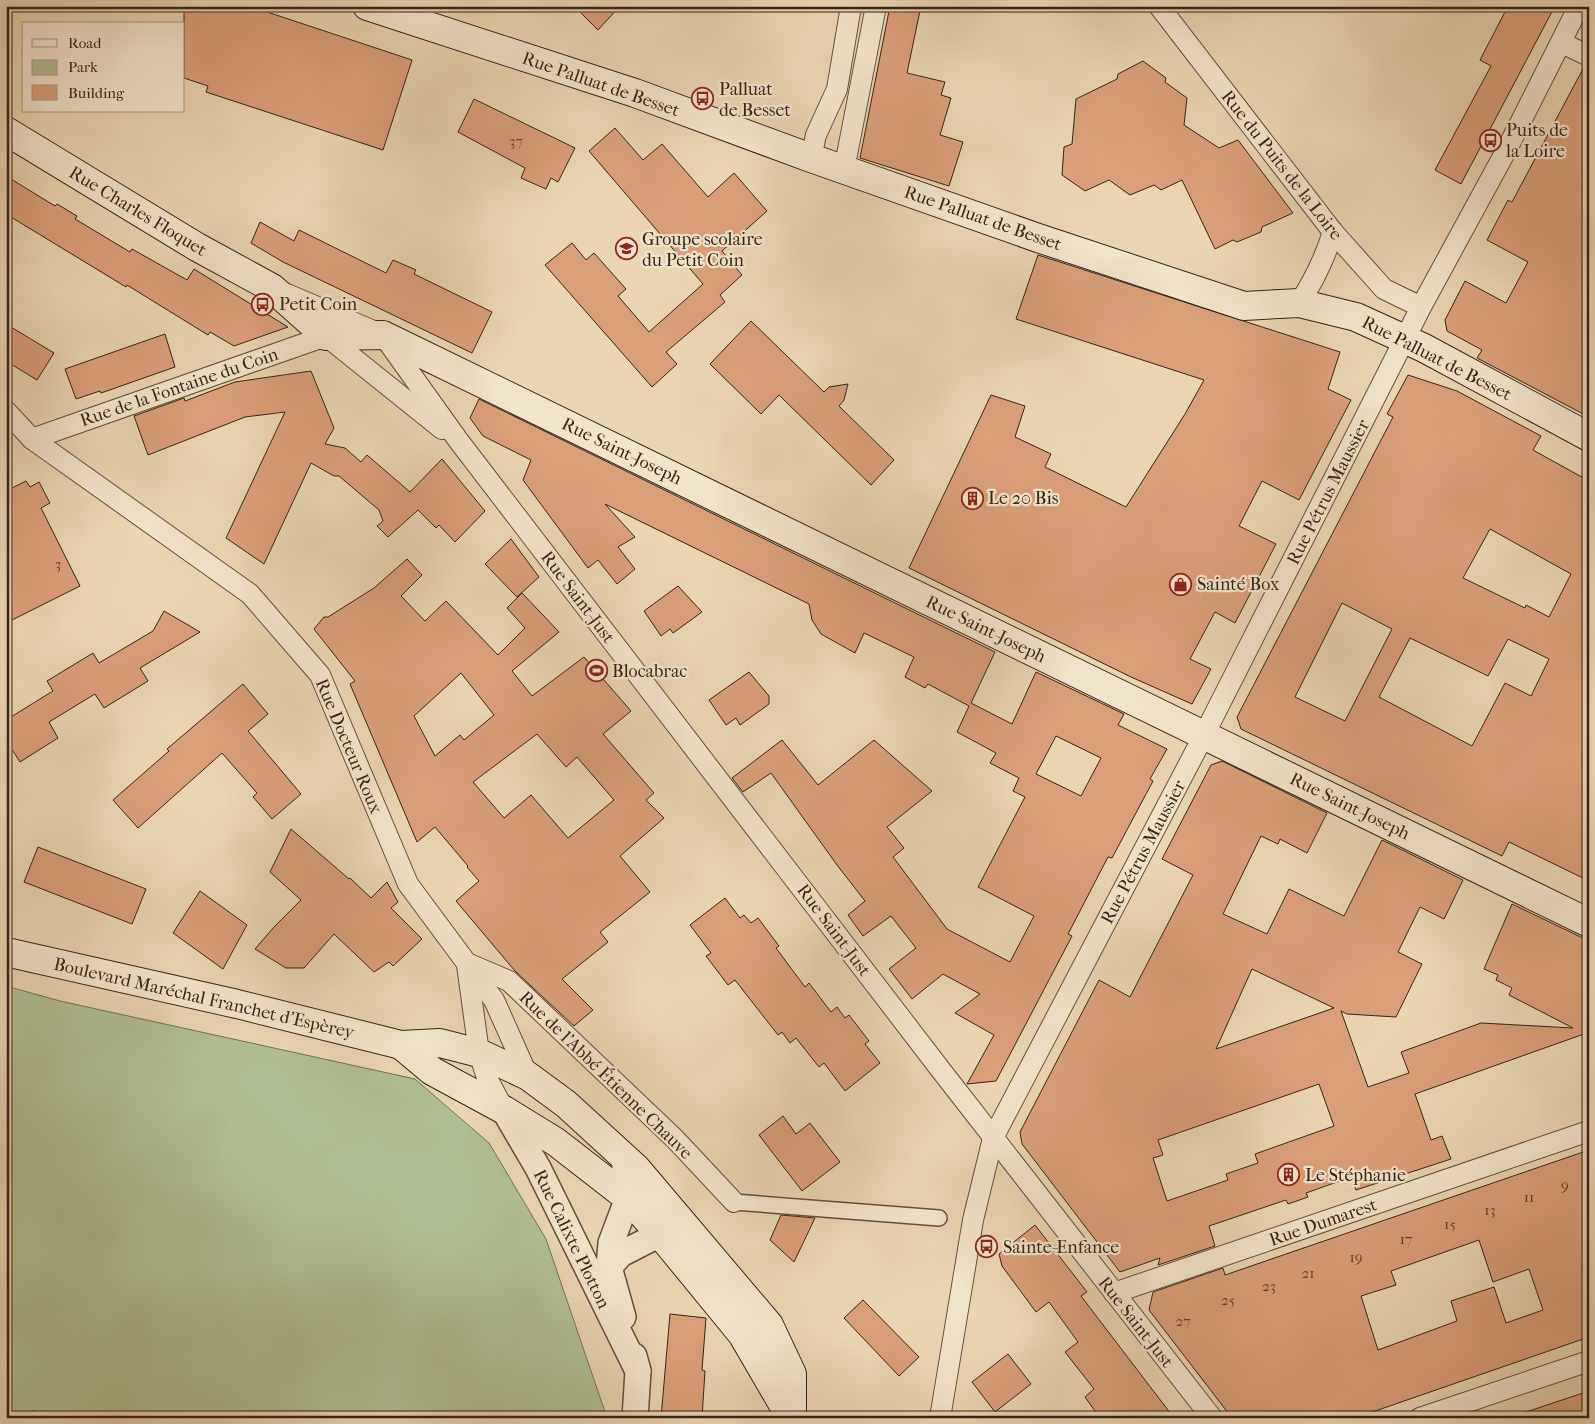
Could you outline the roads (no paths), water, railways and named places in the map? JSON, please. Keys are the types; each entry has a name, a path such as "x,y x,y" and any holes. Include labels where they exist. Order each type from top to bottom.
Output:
{"main road":[{"name":"Rue Palluat de Besset","path":"367,6 635,93 844,170 1038,238 1244,306 1299,303 1356,317 1405,338 1589,437"},
{"name":"Rue Charles Floquet","path":"6,130 197,247 272,288 326,336"},
{"path":"326,336 383,335"},
{"name":"Rue Saint-Joseph","path":"383,335 1589,923"},
{"name":"Boulevard Maréchal Franchet d'Espèrey","path":"6,952 238,1004 401,1045 440,1042 479,1053 528,1076 566,1104 636,1168 769,1325 792,1374 791,1418"},
{"name":"Boulevard Maréchal Franchet d'Espèrey","path":"401,1045 432,1071 504,1110 556,1142 628,1198 742,1334 791,1418"}],"street":[{"path":"811,158 816,135 837,89 851,6"},
{"path":"844,170 876,6"},
{"name":"Rue du Puits de la Loire","path":"1159,6 1333,232 1384,289 1421,308"},
{"name":"Rue Pétrus Maussier","path":"940,1418 973,1220 993,1138 1204,735 1405,338 1580,6"},
{"path":"1562,42 1589,56"},
{"path":"1299,303 1310,287 1329,247 1333,232"},
{"name":"Rue Charles Floquet","path":"272,288 383,335"},
{"name":"Rue Saint-Just","path":"383,335 458,440 993,1138 1212,1418"},
{"name":"Rue Saint-Just","path":"326,336 435,424 458,440"},
{"name":"Rue de la Fontaine du Coin","path":"32,439 326,336"},
{"name":"Rue Docteur Roux","path":"6,411 32,439 250,594 320,675 408,884 494,1000 528,1076"},
{"name":"Rue Docteur Roux","path":"467,963 479,1053 487,1078 504,1110"},
{"name":"Rue de l'Abbé Étienne Chauve","path":"467,963 509,982 675,1139 734,1202"},
{"name":"Rue Calixte Plotton","path":"504,1110 538,1168 638,1371"},
{"name":"Rue Dumarest","path":"1114,1293 1589,1131"},
{"name":"Rue Calixte Plotton","path":"624,1157 628,1198 611,1243 609,1268 638,1371 635,1418"},
{"path":"734,1202 939,1218"},
{"name":"Rue Calixte Plotton","path":"609,1268 621,1254 660,1234"},
{"path":"1420,1418 1589,1361"}],"place":[{"name":"Palluat de Besset","path":"703,99"},
{"name":"Puits de la Loire","path":"1490,140"},
{"name":"Groupe scolaire du Petit Coin","path":"626,249"},
{"name":"Petit Coin","path":"263,304"},
{"name":"Le 20 Bis","path":"972,498"},
{"name":"Sainté Box","path":"1181,584"},
{"name":"Blocabrac","path":"596,671"},
{"name":"Le Stéphanie","path":"1289,1175"},
{"name":"Sainte-Enfance","path":"987,1247"}]}
